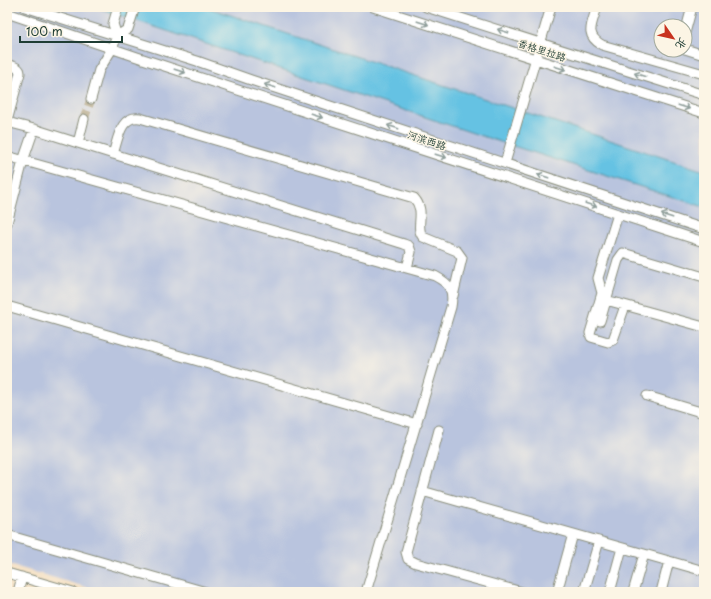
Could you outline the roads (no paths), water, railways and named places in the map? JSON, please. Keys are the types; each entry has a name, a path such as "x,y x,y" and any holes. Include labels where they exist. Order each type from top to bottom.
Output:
{"street":[{"path":"25,7 197,61 259,83 704,228"},
{"path":"117,36 113,24 118,7"},
{"path":"91,99 99,70 112,49 117,36 128,29 135,7"},
{"name":"香格里拉路","path":"373,7 704,113"},
{"name":"香格里拉路","path":"426,7 704,95"},
{"path":"505,163 551,7"},
{"path":"597,7 591,27 591,35 594,40 602,45 704,74"},
{"path":"689,18 692,7"},
{"name":"河滨西路","path":"7,13 112,49 704,242"},
{"path":"693,52 704,55"},
{"path":"7,64 17,68 20,71 7,122 404,244 409,246 411,252 407,268"},
{"path":"113,154 122,126 126,121 134,117 414,198 418,202 420,208 420,234 423,237 457,251 462,258 449,315 366,592"},
{"path":"78,143 84,119"},
{"path":"7,223 34,130"},
{"path":"7,156 435,276 449,284 453,297"},
{"path":"618,214 598,278 602,293 590,333 591,337 608,342 613,340 625,306"},
{"path":"595,339 618,260 622,253 704,277"},
{"path":"606,300 704,328"},
{"path":"7,306 417,424"},
{"path":"647,396 704,413"},
{"path":"439,430 406,552 408,559 416,563 522,592"},
{"path":"422,490 704,571"},
{"path":"557,592 574,534"},
{"path":"7,535 206,592"},
{"path":"584,592 599,541"},
{"path":"610,592 622,548"},
{"path":"634,592 644,554"},
{"path":"661,592 669,561"},
{"path":"7,573 73,592"},
{"path":"18,592 22,577"}],"water":[{"path":"95,7 206,7 704,171 704,207 485,137"}],"tunnel":[{"path":"84,119 91,99"}]}
